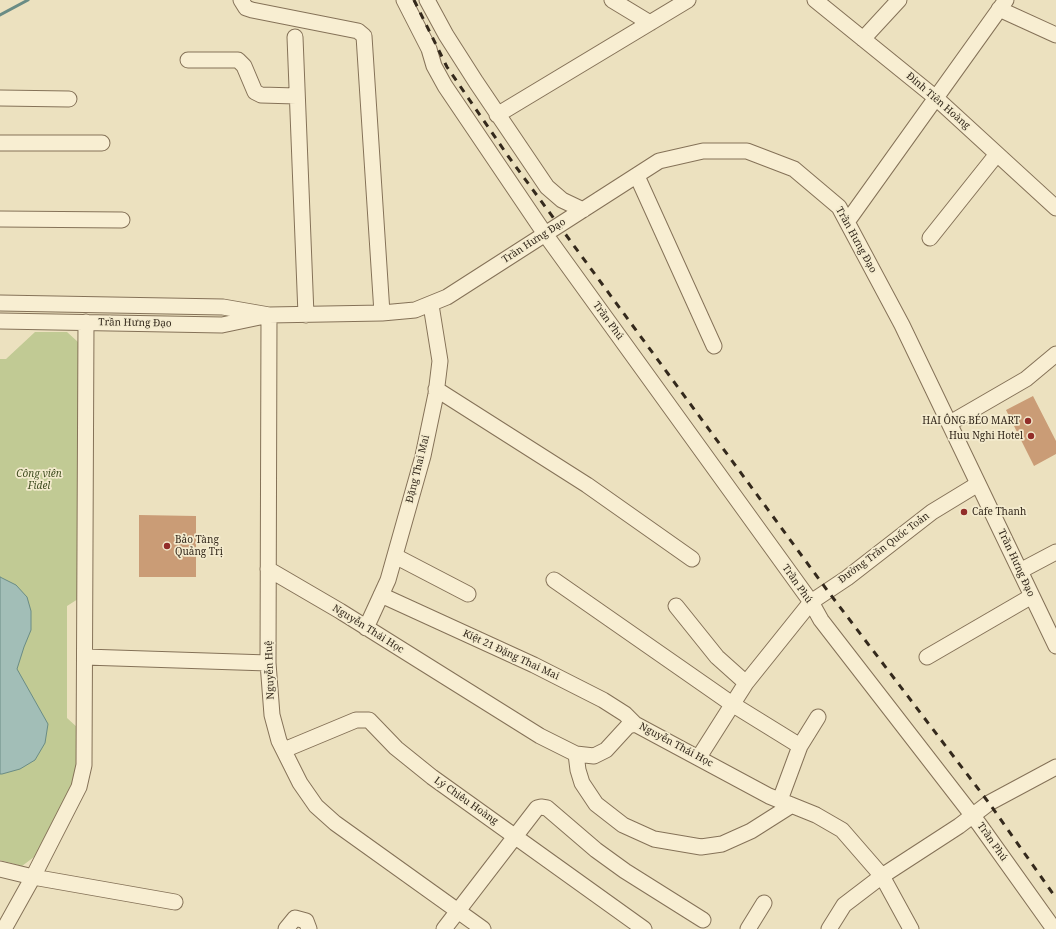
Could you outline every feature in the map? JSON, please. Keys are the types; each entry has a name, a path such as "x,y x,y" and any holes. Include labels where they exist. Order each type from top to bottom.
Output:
{"street":[{"path":"242,0 246,8 252,10 358,30 364,36 382,313"},
{"name":"Trần Phú","path":"404,0 428,49 434,66 446,86 545,234 811,602 821,620 973,815 1054,929"},
{"path":"427,0 446,35 497,115 547,187 562,200 583,210"},
{"path":"612,0 650,23"},
{"path":"497,115 688,0"},
{"name":"Đinh Tiên Hoàng","path":"815,0 936,98 1056,208"},
{"path":"863,39 899,0"},
{"path":"847,222 1002,5 1056,35"},
{"path":"295,36 296,96 306,315"},
{"path":"188,60 238,60 244,66 255,92 261,95 296,96"},
{"path":"0,98 69,99"},
{"path":"0,143 102,143"},
{"name":"Trần Hưng Đạo","path":"0,303 223,307 269,315 382,313 415,310 431,305 446,297 659,161 703,151 747,151 794,169 839,207 902,325 1056,646"},
{"path":"930,238 997,154"},
{"path":"637,176 714,346"},
{"path":"0,219 122,220"},
{"name":"Đặng Thai Mai","path":"366,628 381,595 394,556 423,456 440,361 431,305"},
{"name":"Trần Hưng Đạo","path":"0,321 222,325 269,315"},
{"name":"Nguyễn Huệ","path":"269,315 268,663 272,715 284,750 300,783 316,806 330,819 483,929"},
{"path":"4,929 33,877 82,778 84,765 86,322"},
{"path":"950,423 1026,379 1056,354"},
{"path":"436,389 587,484 692,559"},
{"name":"Đường Trần Quốc Toản","path":"699,757 746,683 811,602 848,578 932,512 978,484"},
{"path":"1020,571 1056,552"},
{"path":"394,556 468,594"},
{"name":"Nguyễn Thái Học","path":"268,569 540,736 576,754 594,756 606,750 628,726 635,724 786,803 842,830 882,876 912,929"},
{"path":"554,580 732,704 800,746"},
{"name":"Kiệt 21 Đặng Thai Mai","path":"381,595 534,665 604,700 625,714 635,724"},
{"path":"927,657 1032,596"},
{"path":"676,606 717,657 746,683"},
{"path":"84,657 268,663"},
{"path":"576,754 581,780 596,804 623,825 654,839 701,847 722,844 751,831 786,803 800,746 818,717"},
{"name":"Lý Chiêu Hoàng","path":"284,750 356,720 369,720 415,764 644,929"},
{"path":"828,929 844,905 882,876 989,803 1056,768"},
{"path":"444,929 459,912 537,808 547,808 596,850 625,871 703,920"},
{"path":"0,869 33,877 175,902"},
{"path":"748,929 764,903"},
{"path":"286,929 295,918 306,921 309,929"}],"green space":[{"name":"Công viên Fidel","path":"35,332 67,332 78,342 78,599 67,606 67,718 78,728 77,766 71,789 34,857 22,866 0,860 0,359 6,359"}],"water":[{"path":"0,577 16,585 27,597 31,611 31,630 17,669 48,724 45,743 35,760 20,769 2,774 0,774"}],"building":[{"path":"1033,396 1056,441 1056,454 1034,466 1006,410"},
{"name":"Bảo Tàng Quảng Trị","path":"139,515 196,516 196,577 139,577"}],"waterway":[{"path":"0,15 28,0"}],"railway":[{"path":"414,0 447,67 508,156 827,590 989,803 1056,898"}],"place":[{"name":"HAI ÔNG BÉO MART","path":"1028,421"},
{"name":"Huu Nghi Hotel","path":"1031,436"},
{"name":"Cafe Thanh","path":"964,512"},
{"name":"Bảo Tàng Quảng Trị","path":"167,546"}]}
